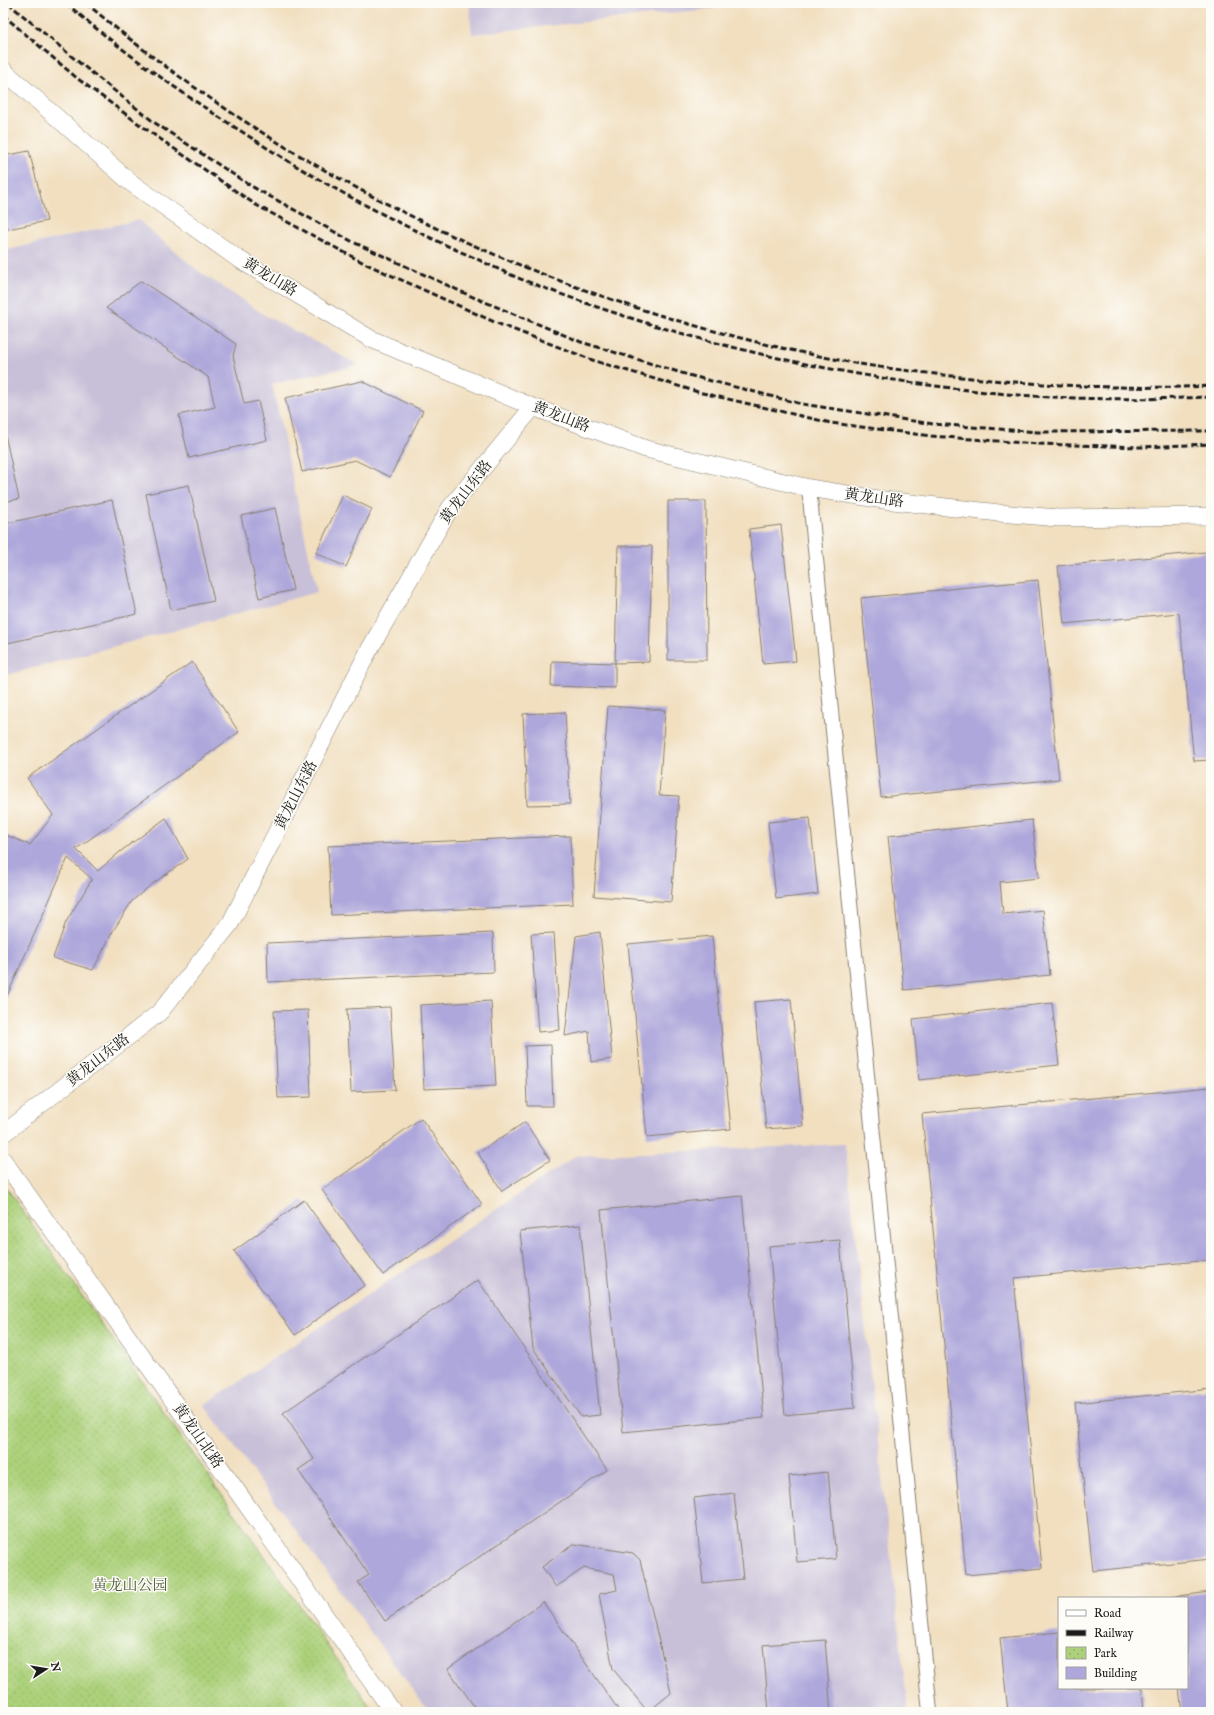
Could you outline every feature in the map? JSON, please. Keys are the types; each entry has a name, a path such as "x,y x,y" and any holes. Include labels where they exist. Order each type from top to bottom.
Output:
{"street":[{"name":"黄龙山路","path":"3,70 130,182 238,258 371,339 533,407 646,449 809,488 907,503 1058,518 1211,516"},
{"name":"黄龙山东路","path":"3,1134 160,1012 230,924 368,652 450,508 533,407"},
{"path":"809,488 930,1712"},
{"name":"黄龙山北路","path":"3,1160 393,1712"}],"shaded area":[{"path":"469,3 766,3 472,34"},
{"path":"138,220 197,270 266,316 359,365 272,384 317,592 3,676 3,251"},
{"path":"845,1144 908,1712 429,1712 204,1405 576,1156"}],"green space":[{"name":"黄龙山公园","path":"3,1183 374,1712 3,1712"}],"building":[{"path":"29,151 47,221 3,230 3,156"},
{"path":"141,281 236,344 233,356 244,404 258,401 267,440 189,458 179,415 215,407 208,377 106,308"},
{"path":"362,381 423,411 390,477 355,460 302,472 285,398"},
{"path":"3,425 19,499 3,502"},
{"path":"189,485 214,601 171,610 146,494"},
{"path":"343,495 372,509 346,567 316,553"},
{"path":"112,500 137,614 3,644 3,524"},
{"path":"668,501 706,501 707,660 668,660"},
{"path":"275,508 293,590 259,598 241,516"},
{"path":"781,525 796,661 763,664 749,529"},
{"path":"618,546 652,546 649,662 615,663"},
{"path":"1206,552 1211,601 1211,760 1194,761 1179,613 1064,624 1058,566"},
{"path":"1038,580 1059,779 881,797 861,598"},
{"path":"552,661 615,663 615,688 551,686"},
{"path":"192,662 239,732 76,849 98,871 121,851 166,818 188,859 151,885 132,901 113,931 93,970 53,958 66,922 92,879 68,858 3,1005 3,834 30,845 53,815 27,778"},
{"path":"608,706 665,710 659,795 679,796 671,902 594,896"},
{"path":"565,712 570,804 527,805 523,714"},
{"path":"810,818 818,894 776,899 768,822"},
{"path":"1032,820 1039,878 1000,882 1003,914 1043,910 1050,975 904,990 888,836"},
{"path":"570,836 573,904 331,915 328,846"},
{"path":"600,932 612,1059 591,1062 589,1031 565,1036 576,936"},
{"path":"493,933 494,972 268,982 267,943"},
{"path":"554,933 560,1030 538,1032 531,934"},
{"path":"712,936 731,1129 647,1137 628,944"},
{"path":"791,999 803,1126 766,1129 754,1002"},
{"path":"491,1001 496,1086 424,1089 420,1005"},
{"path":"1052,1003 1059,1065 919,1080 913,1019"},
{"path":"390,1007 395,1090 351,1092 347,1009"},
{"path":"308,1010 311,1097 278,1098 274,1011"},
{"path":"551,1045 553,1106 527,1106 525,1046"},
{"path":"1211,1087 1211,1260 1014,1278 1042,1568 966,1575 922,1114"},
{"path":"421,1118 482,1204 383,1275 322,1190"},
{"path":"525,1122 550,1160 502,1191 478,1153"},
{"path":"742,1196 764,1418 623,1432 601,1210"},
{"path":"304,1200 365,1285 295,1335 234,1251"},
{"path":"580,1225 600,1415 581,1417 533,1348 520,1231"},
{"path":"840,1240 855,1408 785,1415 769,1246"},
{"path":"478,1280 607,1470 385,1621 358,1582 369,1575 298,1470 314,1459 283,1413"},
{"path":"1211,1389 1211,1559 1093,1571 1075,1403"},
{"path":"828,1472 836,1559 797,1562 789,1476"},
{"path":"734,1493 743,1579 703,1583 694,1498"},
{"path":"574,1544 633,1553 640,1560 671,1693 648,1712 613,1669 599,1594 617,1590 614,1574 584,1568 556,1587 542,1567"},
{"path":"1211,1592 1211,1712 1182,1712 1179,1689 1188,1689 1188,1597 1171,1597"},
{"path":"543,1602 620,1712 478,1712 448,1669"},
{"path":"1058,1632 1058,1689 1142,1689 1144,1712 1008,1712 1000,1638"},
{"path":"825,1640 831,1712 769,1712 763,1645"}],"railway":[{"path":"8,3 155,123 251,186 353,242 473,297 581,342 688,375 802,404 933,424 1038,432 1211,431"},
{"path":"66,3 109,39 177,89 302,170 359,202 418,232 505,272 589,304 700,339 757,353 814,366 929,385 1043,397 1127,399 1211,397"},
{"path":"86,3 168,68 254,127 344,181 437,229 533,271 632,306 732,336 847,362 874,366 976,379 1043,384 1110,387 1211,386"},
{"path":"3,15 78,79 150,132 256,205 364,263 499,324 595,361 698,392 831,423 931,436 1038,444 1141,447 1211,444"}]}
